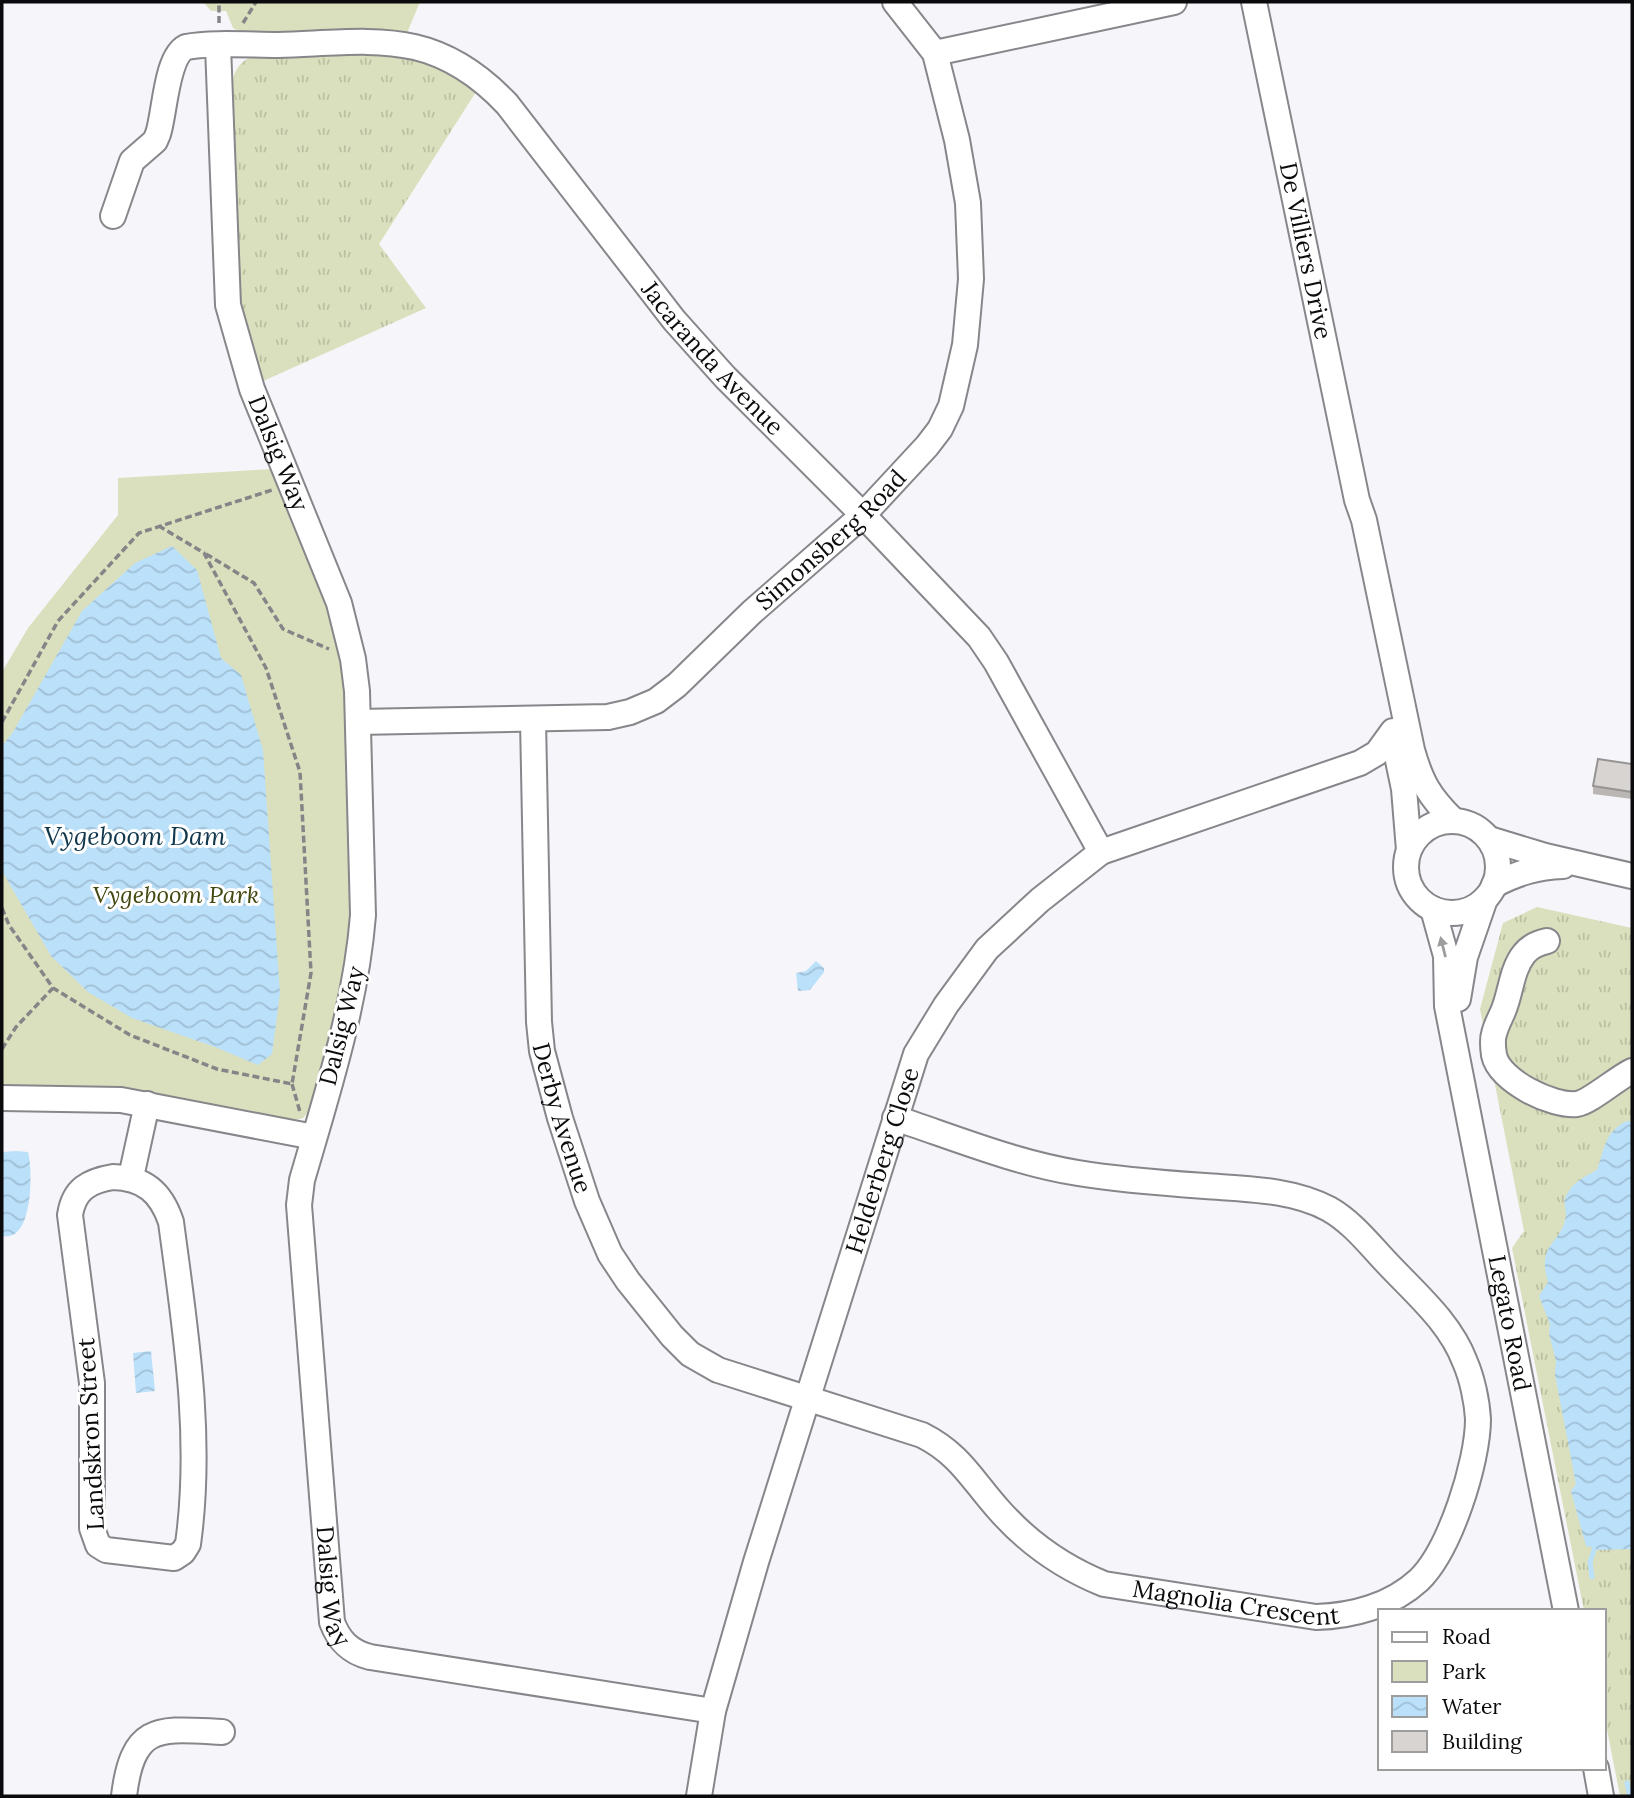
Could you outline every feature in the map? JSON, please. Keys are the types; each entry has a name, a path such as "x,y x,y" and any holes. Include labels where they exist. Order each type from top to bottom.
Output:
{"street":[{"path":"895,2 935,53 1174,2"},
{"name":"De Villiers Drive","path":"1254,2 1357,500 1364,520 1419,774 1427,792 1453,820"},
{"name":"Jacaranda Avenue","path":"113,216 132,161 155,141 176,56 179,50 186,47 388,41 444,56 478,77 507,104 674,320 699,348 863,515 989,649 1101,852"},
{"name":"Dalsig Way","path":"218,46 228,304 252,389 339,603 353,659 358,722 363,915 361,947 352,995 302,1180 299,1222 332,1622 340,1639 354,1651 370,1657 713,1711"},
{"name":"Simonsberg Road","path":"358,722 608,717 630,712 656,701 677,685 752,612 863,515 919,455 940,429 957,391 965,345 971,279 968,204 957,140 935,53"},
{"name":"De Villiers Drive","path":"1357,500 1355,507 1363,562 1404,789 1409,850"},
{"name":"Derby Avenue","path":"533,720 541,1042 560,1118 587,1201 610,1254 628,1282 690,1354 718,1370 809,1401"},
{"name":"Helderberg Close","path":"699,1796 713,1711 756,1562 809,1401 916,1054 946,1005 986,949 1040,900 1101,852 1360,763 1377,752 1392,731"},
{"path":"1360,763 1387,774 1404,789"},
{"path":"1489,892 1498,869 1496,853 1489,839 1479,829 1453,820 1439,822 1416,837 1406,863 1409,884 1421,901 1433,909 1447,912 1461,912 1474,907 1489,892 1518,873 1543,867 1582,865"},
{"path":"1489,839 1632,876"},
{"name":"Legato Road","path":"1452,1034 1465,957 1489,892"},
{"name":"Legato Road","path":"1433,909 1446,956 1447,1006 1452,1034 1566,1609"},
{"path":"1547,941 1525,952 1516,969 1494,1033 1494,1057 1497,1064 1514,1081 1533,1093 1575,1104 1586,1101 1632,1071"},
{"path":"2,1098 121,1100 314,1137"},
{"path":"131,1177 147,1104"},
{"name":"Magnolia Crescent","path":"809,1401 922,1435 942,1445 1026,1539 1057,1561 1104,1584 1316,1617 1341,1617 1368,1610 1418,1581 1447,1539 1458,1508 1475,1450 1478,1418 1466,1363 1451,1334 1437,1317 1348,1222 1327,1208 1272,1192 1076,1173 1025,1160 895,1118"},
{"name":"Landskron Street","path":"113,1177 131,1177 156,1193 166,1206 171,1222 190,1370 193,1461 189,1538 187,1549 174,1558 106,1550 98,1545 92,1528 92,1383 70,1215 73,1200 88,1183 113,1177"},
{"path":"124,1796 132,1759 151,1735 169,1730 222,1732"},
{"path":"1596,1770 1601,1796"}],"path":[{"path":"2,722 58,621 139,533 290,485"},
{"path":"159,526 254,583 283,629 353,659"},
{"path":"2,908 9,925 53,988 130,1035 217,1069 292,1084 311,973 300,772 267,668 204,553"},
{"path":"2,1049 16,1027 53,988"}],"green space":[{"path":"203,2 420,2 407,33 385,30 244,34 233,28 226,11 211,11"},
{"path":"384,50 433,64 476,92 379,244 426,308 261,382 244,331 237,286 232,84 234,74 242,62 256,55"},
{"name":"Vygeboom Park","path":"273,469 336,632 346,683 352,928 347,978 311,1109 303,1118 288,1122 2,1089 2,672 28,628 118,515 118,478"},
{"path":"1537,907 1632,928 1632,1796 1620,1796 1606,1724 1606,1609 1584,1609 1512,1248 1524,1231 1480,1009 1503,923"}],"water":[{"name":"Vygeboom Dam","path":"172,546 197,570 221,658 241,675 263,750 280,993 272,1054 258,1065 132,1018 88,992 51,956 2,871 2,746 13,732 82,611 135,563"},
{"path":"816,961 824,968 824,972 810,990 798,991 796,973 806,971"},
{"path":"1632,1122 1632,1549 1594,1550 1586,1546 1571,1491 1576,1484 1555,1375 1556,1361 1549,1334 1550,1324 1539,1296 1548,1282 1545,1269 1547,1251 1564,1225 1566,1197 1576,1183 1597,1170 1610,1136 1619,1125"},
{"path":"2,1152 28,1152 28,1204 20,1229 12,1235 2,1236"},
{"path":"151,1351 155,1391 136,1393 133,1353"}],"building":[{"path":"1598,759 1632,764 1632,792 1593,786"}],"waterway":[{"path":"1592,1577 1590,1562 1594,1550"},
{"path":"1627,1783 1630,1796"}]}
